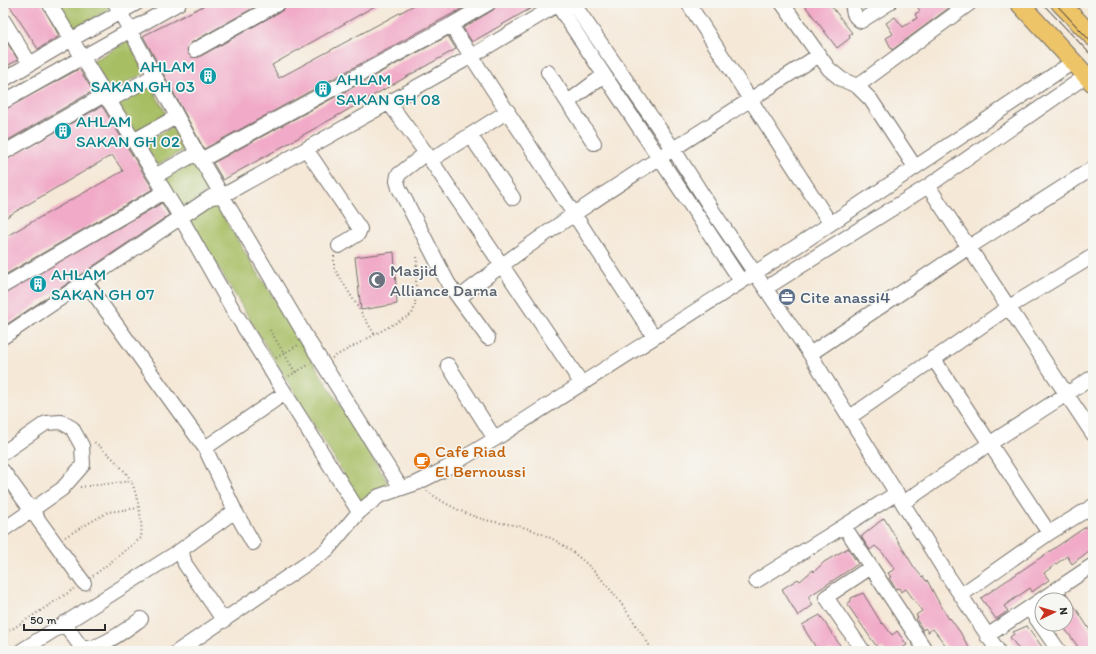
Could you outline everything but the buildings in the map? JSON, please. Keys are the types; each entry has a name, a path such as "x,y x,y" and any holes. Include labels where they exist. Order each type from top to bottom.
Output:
{"main road":[{"path":"1019,3 1089,79"},
{"path":"1060,3 1093,37"}],"street":[{"path":"49,3 181,218 232,308 359,512"},
{"path":"3,80 72,39 118,7 137,3"},
{"path":"3,102 131,32 179,3"},
{"path":"195,50 279,3"},
{"path":"155,176 199,156 451,25 489,3"},
{"path":"573,3 674,150 716,216 810,354 961,595 998,651"},
{"path":"688,3 830,223"},
{"path":"782,3 829,69 841,79 857,86 879,110 915,167"},
{"path":"853,3 852,9 856,18 861,21 889,3"},
{"path":"857,86 970,3"},
{"path":"3,337 211,197 222,196 472,56 559,4 659,159 741,281"},
{"path":"118,7 176,117 317,363 401,488"},
{"path":"3,20 30,64"},
{"path":"451,25 654,337"},
{"path":"459,298 501,265 575,215 819,55"},
{"path":"178,651 326,550 359,512 379,496 417,482 443,470 495,439 755,272 1073,62"},
{"path":"548,72 594,143"},
{"path":"568,102 604,75"},
{"path":"3,153 106,98 154,76"},
{"path":"766,288 928,186 1089,79"},
{"path":"389,103 428,156 582,384"},
{"path":"488,338 448,283 397,181 398,175 428,156 470,135 508,111"},
{"path":"133,141 176,117"},
{"path":"470,135 513,198"},
{"path":"306,149 360,228 358,234 340,246"},
{"path":"810,354 969,247 1093,168"},
{"path":"928,186 1093,434"},
{"path":"3,286 164,192"},
{"path":"850,417 933,358 1009,307 1093,256"},
{"path":"85,281 205,448 235,511 253,543"},
{"path":"933,358 1049,533"},
{"path":"448,365 495,439"},
{"path":"756,581 844,526 900,498 989,444 1093,377"},
{"path":"205,448 285,393"},
{"path":"3,453 46,422 61,422 72,428 82,446 83,465 62,489 3,530"},
{"path":"3,471 84,583"},
{"path":"961,595 1049,533 1093,506"},
{"path":"21,651 181,550 235,511"},
{"path":"844,526 926,651"},
{"path":"181,550 185,564 224,620"},
{"path":"987,636 1093,565"},
{"path":"863,651 826,597 871,567"},
{"path":"1029,608 1060,651"},
{"path":"64,623 81,647 90,648 105,642 141,619"}],"path":[{"path":"340,246 333,258 334,268 375,335"},
{"path":"285,379 295,372 375,335 408,317 414,310 418,257"},
{"path":"270,330 295,372"},
{"path":"273,360 299,344"},
{"path":"3,635 84,583 141,538 143,527 132,481 104,449 91,441"},
{"path":"62,489 132,481"},
{"path":"417,482 434,495 470,515 531,530 549,537 566,548 598,575 612,591 653,651"},
{"path":"55,542 108,512 138,508"}],"green space":[{"path":"57,3 105,3 109,10 75,28"},
{"path":"128,41 145,73 110,91 93,61"},
{"path":"151,86 166,114 135,132 119,105"},
{"path":"172,127 184,150 157,165 144,143"},
{"path":"193,162 210,189 184,209 165,179"},
{"path":"214,202 388,483 360,501 189,219"}],"tram line":[{"path":"1042,3 1093,57"},
{"path":"1055,3 1093,44"}],"place":[{"name":"AHLAM SAKAN GH 03","path":"208,76"},
{"name":"AHLAM SAKAN GH 08","path":"323,89"},
{"name":"AHLAM SAKAN GH 02","path":"63,131"},
{"name":"Masjid Alliance Darna","path":"377,280"},
{"name":"AHLAM SAKAN GH 07","path":"38,284"},
{"name":"Cite anassi4","path":"787,297"},
{"name":"Cafe Riad El Bernoussi","path":"422,461"}]}
